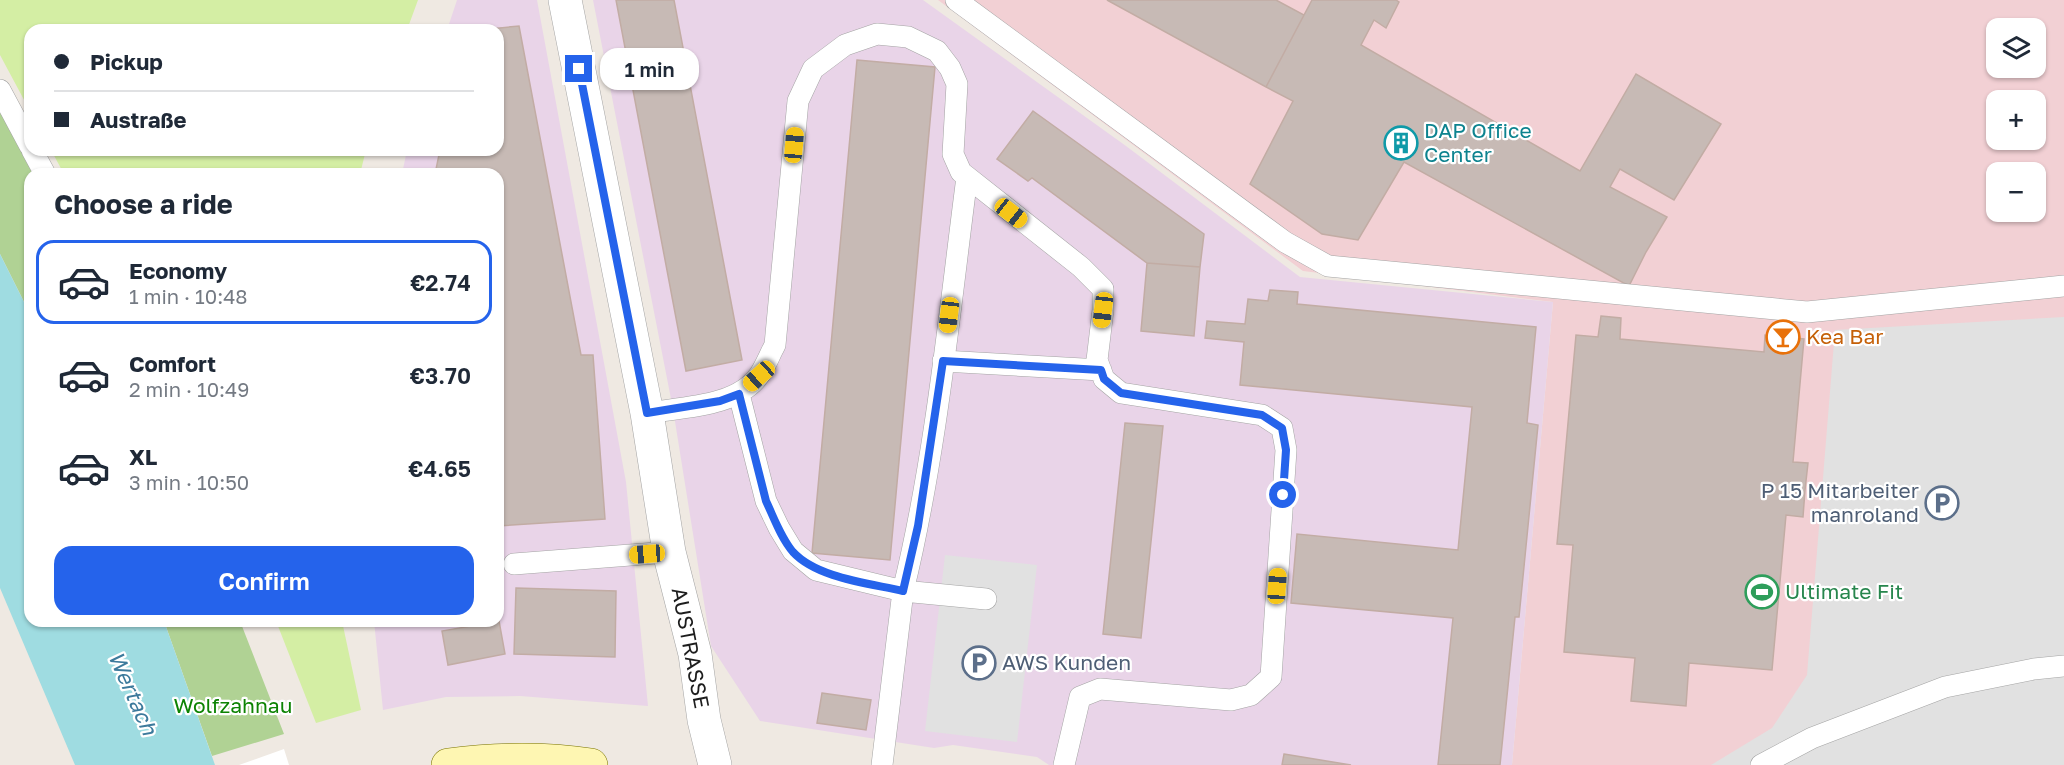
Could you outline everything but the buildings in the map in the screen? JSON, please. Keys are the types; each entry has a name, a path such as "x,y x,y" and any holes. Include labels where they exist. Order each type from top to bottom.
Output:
{"main road":[{"path":"448,765 474,761 552,761 591,765"}],"street":[{"name":"AUSTRASSE","path":"565,0 647,413 669,552 695,654 704,720 715,765"}],"lane":[{"path":"956,0 1285,242 1328,266 1807,312 2064,286"},
{"path":"647,413 720,401 739,394 759,376 775,345 798,100 813,69 845,45 877,34 908,36 937,51 950,68 957,84 953,154 961,172 1081,267 1103,289 1097,360 1104,379 1121,393 1262,415 1282,428 1286,450 1270,676 1251,695 1231,700 1100,688 1080,697 1064,765"},
{"path":"0,90 24,135"},
{"path":"882,765 903,591 918,526 943,361 967,177"},
{"path":"943,361 1101,370"},
{"path":"739,394 766,501 793,551 816,570 903,591 986,599"},
{"path":"513,564 669,552"},
{"path":"1761,765 1812,738 1945,687 2034,669 2064,666"}],"shaded area":[{"path":"457,0 537,0 626,482 648,706 520,696 446,697 383,710 375,627 504,627 504,168 403,168 406,156 504,156 504,24 449,24"},
{"path":"593,0 923,0 1126,146 1300,277 1553,302 1512,765 1049,765 1037,757 953,745 934,748 760,721 711,646 673,409"},
{"path":"938,0 2064,0 2064,765 1512,765 1553,302 1303,271"},
{"name":"P 15 Mitarbeiter manroland","path":"2064,317 2064,765 1711,765 1772,728 1807,675 1835,330"},
{"name":"AWS Kunden","path":"945,555 1037,565 1017,742 925,731"}],"green space":[{"path":"0,0 418,0 409,24 24,24 24,100 0,55"},
{"path":"0,111 32,168 24,168 24,302 0,254"},
{"path":"54,156 364,156 362,168 61,168"},
{"name":"Wolfzahnau","path":"166,627 242,627 284,734 212,756"},
{"path":"278,627 343,627 361,710 316,723"}],"water":[{"name":"Wertach","path":"0,254 24,302 24,627 166,627 215,765 75,765 0,588"}],"pier":[{"path":"284,749 289,765 239,765"}],"place":[{"name":"DAP Office Center","path":"1401,143"},
{"name":"Kea Bar","path":"1783,337"},
{"name":"P 15 Mitarbeiter manroland","path":"1942,503"},
{"name":"Ultimate Fit","path":"1762,592"},
{"name":"AWS Kunden","path":"979,663"}],"route":[{"path":"579,69 647,413 720,401 739,394 766,501 772,515 793,551 816,570 903,591 918,526 943,361 1101,370 1104,379 1121,393 1262,415 1282,428 1286,450 1283,495"}]}
